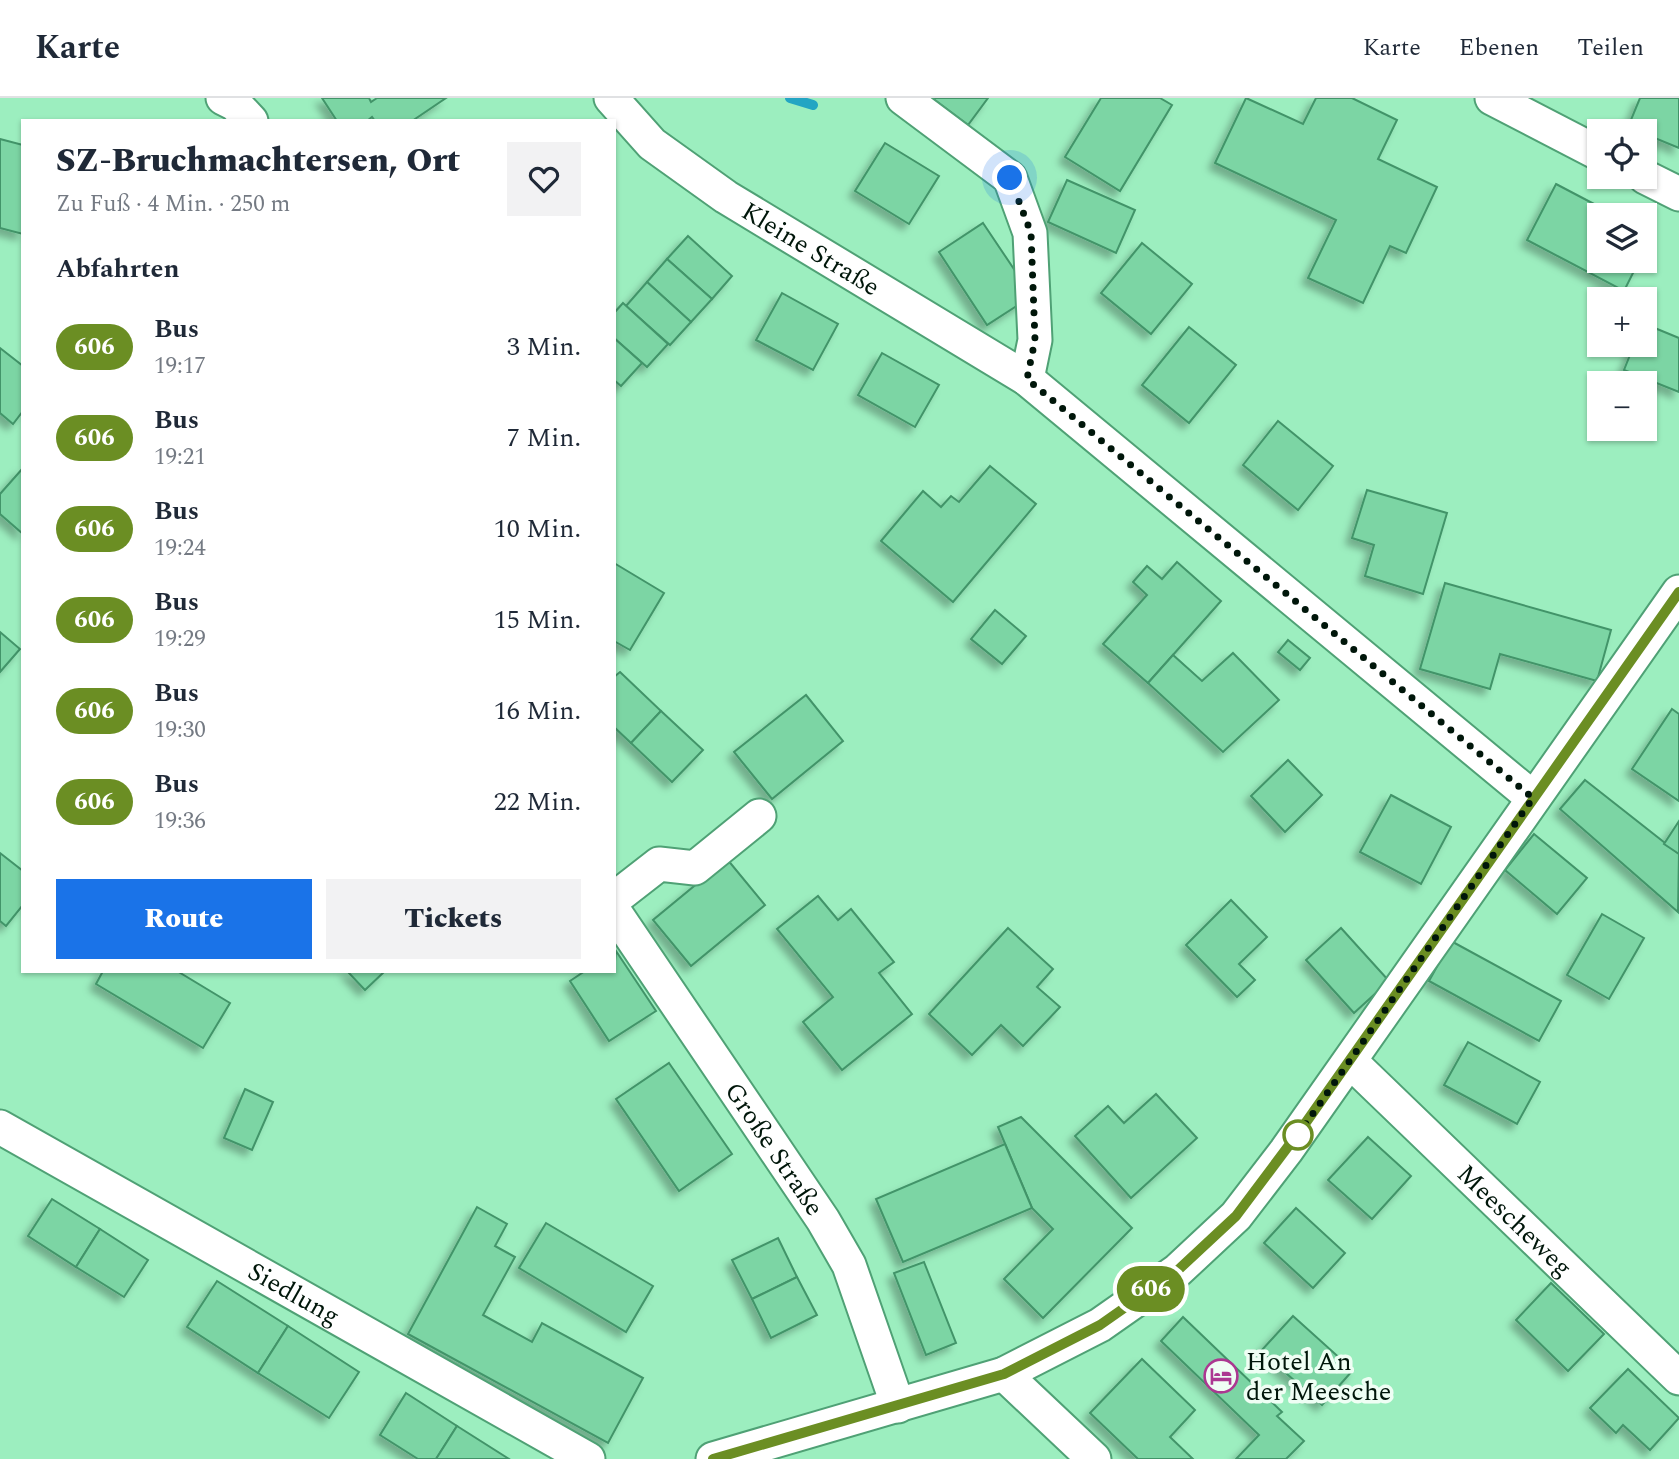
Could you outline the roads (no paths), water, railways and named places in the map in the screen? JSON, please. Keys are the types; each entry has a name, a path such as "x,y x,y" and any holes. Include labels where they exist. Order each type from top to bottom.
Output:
{"street":[{"path":"223,98 249,119"},
{"name":"Kleine Straße","path":"611,98 652,144 726,197 1027,379 1533,798"},
{"path":"903,98 1010,178 1031,233 1035,340 1027,379"},
{"path":"1502,101 1587,147"},
{"path":"1657,183 1679,194"},
{"path":"713,1459 1004,1374 1100,1325 1177,1271 1236,1216 1351,1062 1679,592"},
{"path":"616,897 659,864 695,868 759,816"},
{"name":"Große Straße","path":"616,914 823,1220 849,1265 898,1406"},
{"name":"Meescheweg","path":"1351,1062 1679,1378"},
{"name":"Siedlung","path":"0,1127 587,1459"},
{"path":"1004,1374 1094,1459"}],"waterway":[{"path":"790,98 813,105"}],"place":[{"name":"Hotel An der Meesche","path":"1221,1376"}]}
